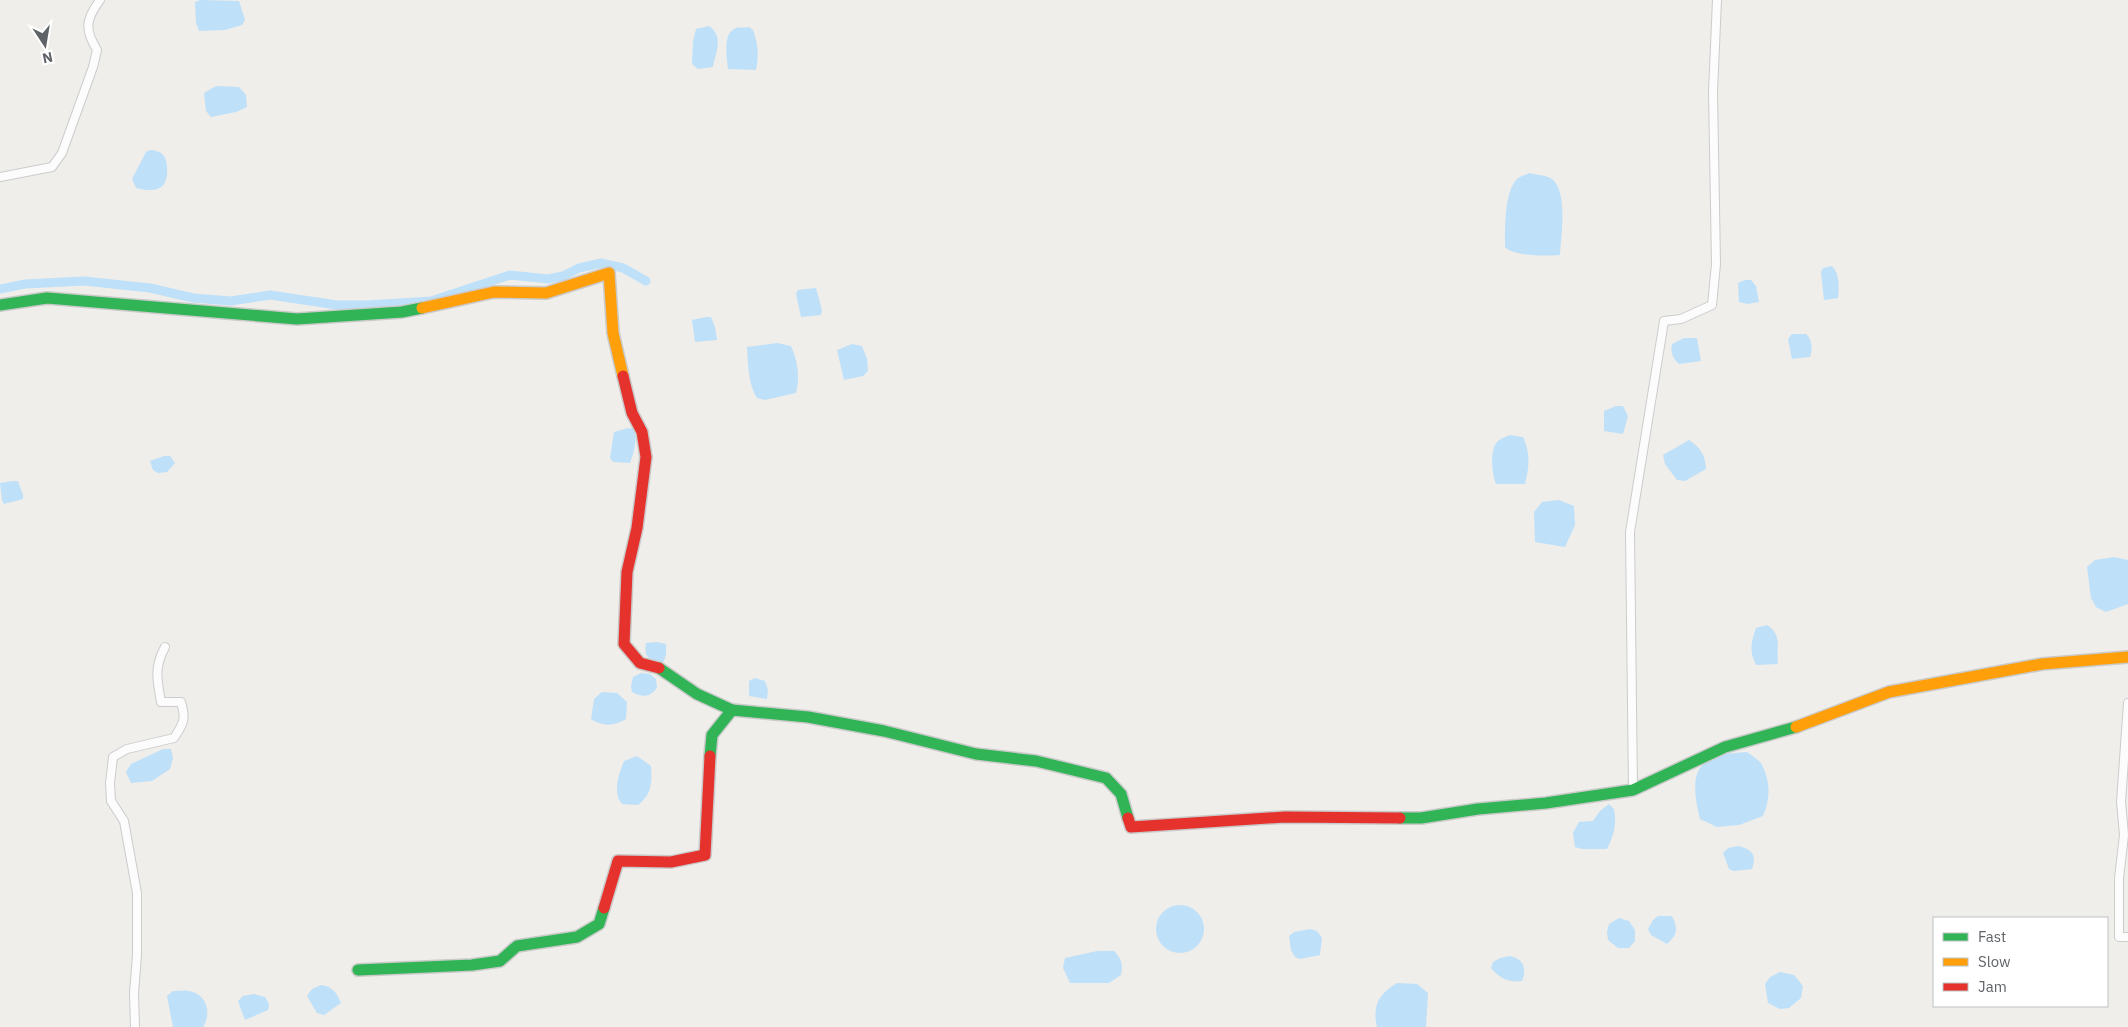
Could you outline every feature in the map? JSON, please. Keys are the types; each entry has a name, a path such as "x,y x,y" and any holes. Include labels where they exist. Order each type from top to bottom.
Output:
{"street":[{"path":"0,177 52,167 62,153 93,67 97,50 89,38 88,20 100,0"},
{"path":"1633,790 1630,532 1664,321 1681,319 1712,305 1716,264 1713,92 1717,0"},
{"path":"0,305 47,298 297,319 402,312 494,292 546,293 609,273 613,333 632,413 642,432 646,457 637,528 627,572 624,644 640,663 656,666 697,694 732,710 827,720 884,730 976,754 1036,761 1106,778 1121,794 1131,827 1187,822 1285,818 1421,818 1633,790 1725,747 1801,726 1889,692 2042,664 2128,657"},
{"path":"135,1027 134,993 137,955 137,894 124,822 111,801 110,783 113,757 127,749 174,738 182,725 185,715 181,702 161,702 157,681 158,660 165,647"},
{"path":"2128,703 2121,802 2124,835 2119,878 2119,937 2128,937"},
{"path":"358,970 472,965 500,961 517,946 576,937 599,924 618,861 671,862 705,855 707,788 712,735 732,710"}],"water":[{"path":"200,0 239,1 245,20 242,25 225,30 199,31 196,23 195,2"},
{"path":"709,26 714,30 718,40 713,67 698,69 692,64 693,41 696,29"},
{"path":"749,27 755,35 758,50 756,70 728,69 726,46 729,35 736,28"},
{"path":"216,86 239,87 246,95 247,107 236,112 211,117 206,111 204,93"},
{"path":"150,150 160,152 165,157 167,167 166,181 155,190 136,188 132,179 146,152"},
{"path":"1529,173 1550,178 1557,185 1562,203 1560,255 1540,256 1516,253 1505,247 1506,211 1510,191 1518,178"},
{"path":"1832,266 1838,277 1838,298 1824,300 1821,272 1823,268"},
{"path":"1751,280 1756,286 1759,302 1747,304 1739,302 1738,283"},
{"path":"816,288 822,310 821,315 801,317 796,294 798,290"},
{"path":"711,317 717,340 695,342 692,320"},
{"path":"1792,334 1806,334 1808,336 1811,344 1810,357 1792,359 1788,339"},
{"path":"1684,338 1697,338 1701,361 1679,364 1675,360 1672,353 1672,344"},
{"path":"777,343 791,346 797,363 796,393 765,400 757,398 750,380 747,347"},
{"path":"852,344 862,346 867,359 868,371 863,376 844,380 837,350"},
{"path":"1616,406 1623,406 1628,416 1623,434 1604,431 1604,411"},
{"path":"628,428 635,429 636,433 635,446 630,463 613,462 610,458 614,432"},
{"path":"1510,435 1523,437 1526,443 1528,472 1525,484 1496,484 1492,462 1493,450 1498,441"},
{"path":"1689,440 1702,452 1706,469 1685,481 1677,480 1665,464 1663,455"},
{"path":"170,456 175,463 167,472 158,473 153,470 150,461"},
{"path":"18,481 23,499 4,504 0,483"},
{"path":"1559,500 1574,506 1575,525 1565,547 1535,542 1534,512 1542,502"},
{"path":"2114,557 2128,560 2128,604 2106,612 2096,607 2091,598 2087,567 2095,560"},
{"path":"1767,625 1772,629 1777,638 1778,664 1756,665 1751,646 1753,638 1756,628"},
{"path":"657,642 666,644 666,655 663,663 648,658 646,652 646,643"},
{"path":"641,673 650,674 656,679 657,688 649,695 643,696 632,692 633,677"},
{"path":"755,678 765,681 768,690 767,699 749,696 749,681"},
{"path":"602,692 617,693 627,702 626,719 609,725 595,722 591,719 594,699"},
{"path":"163,749 171,749 173,758 170,769 152,781 131,783 126,772 131,764"},
{"path":"1747,752 1761,763 1767,778 1768,797 1763,816 1739,825 1717,827 1700,819 1695,790 1698,772 1702,765 1709,759 1719,755"},
{"path":"637,756 651,766 649,792 638,805 622,804 617,794 620,772 624,761"},
{"path":"1609,804 1614,809 1615,825 1607,849 1582,849 1575,847 1573,833 1579,822 1593,821 1600,811"},
{"path":"1738,846 1752,853 1754,860 1752,869 1734,871 1729,869 1723,853 1728,848"},
{"path":"1175,905 1185,905 1197,912 1204,924 1204,934 1197,946 1185,953 1175,953 1167,949 1160,942 1156,934 1156,924 1160,916 1167,909"},
{"path":"1658,916 1672,916 1675,924 1675,934 1667,944 1651,935 1648,929 1653,920"},
{"path":"1619,918 1629,921 1635,930 1635,941 1629,948 1618,948 1608,940 1609,924"},
{"path":"1310,929 1317,931 1322,938 1320,955 1300,959 1295,957 1291,950 1289,936 1294,932"},
{"path":"1097,951 1114,951 1121,962 1121,975 1109,983 1070,983 1063,968 1065,958"},
{"path":"1510,956 1518,959 1523,965 1522,981 1505,979 1497,975 1491,968 1493,962"},
{"path":"1780,972 1794,975 1803,986 1801,998 1789,1008 1780,1009 1768,1003 1765,984 1770,977"},
{"path":"1397,983 1417,984 1428,993 1426,1027 1377,1027 1375,1012 1378,1001 1386,991"},
{"path":"321,985 334,991 341,1003 324,1015 317,1013 307,996 312,989"},
{"path":"173,991 189,991 204,1000 207,1016 203,1027 173,1027 167,996"},
{"path":"254,994 265,997 269,1004 268,1010 245,1020 238,1001 243,996"}],"waterway":[{"path":"0,289 25,284 84,281 150,288 193,298 231,301 270,295 337,305 367,305 431,301 510,275 548,279 563,276 579,268 601,263 623,268 646,281"}],"traffic: fast":[{"path":"0,305 47,298 297,319 402,312 422,308"},
{"path":"659,668 697,694 732,710"},
{"path":"710,756 712,735 732,710 808,717 884,731 976,754 1036,761 1106,778 1121,794 1128,818"},
{"path":"1400,818 1421,818 1478,809 1546,803 1633,790 1725,747 1796,727"},
{"path":"358,970 472,965 500,961 517,946 577,937 599,924 604,908"}],"traffic: slow":[{"path":"422,308 494,292 546,293 609,273 613,333 623,376"},
{"path":"1796,727 1889,692 2042,664 2128,657"}],"traffic: jam":[{"path":"623,376 632,413 642,432 646,457 637,528 627,572 624,644 640,663 659,668"},
{"path":"604,908 618,861 671,862 705,855 710,756"},
{"path":"1128,818 1131,827 1285,817 1400,818"}]}
